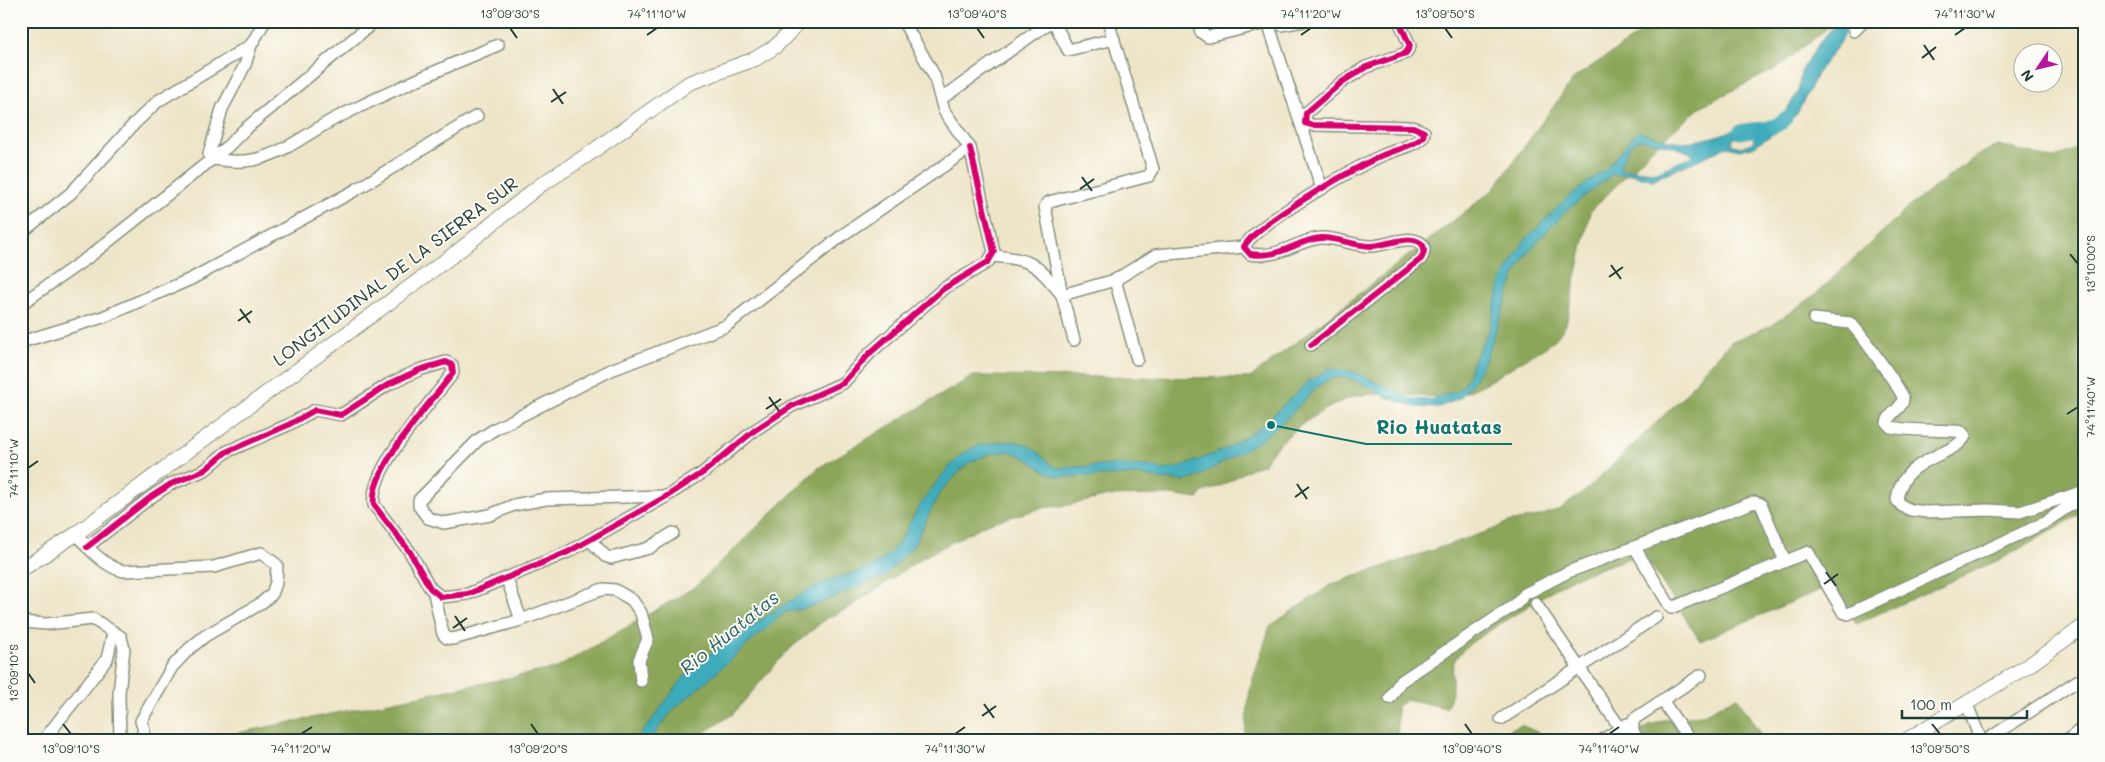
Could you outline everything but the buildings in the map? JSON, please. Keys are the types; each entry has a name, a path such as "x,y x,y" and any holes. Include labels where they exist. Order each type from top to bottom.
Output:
{"main road":[{"name":"LONGITUDINAL DE LA SIERRA SUR","path":"21,570 76,534 460,248 539,186 586,156 689,83 755,59 776,46 800,21"},
{"path":"1905,741 2032,663 2084,626"}],"street":[{"path":"212,159 209,154 222,109 245,65 251,44 265,21"},
{"path":"21,304 90,256 212,159 244,130 376,21"},
{"path":"903,21 934,75 944,111 970,148 976,166 994,256"},
{"path":"1074,340 1062,294 1045,207 1049,202 1152,173 1148,152 1108,21"},
{"path":"1198,21 1201,32 1208,37 1274,21 1281,25 1303,21"},
{"path":"1062,294 1116,280 1156,255 1244,248 1257,231 1322,189 1380,156 1424,136 1424,132 1413,127 1312,125 1305,123 1306,112 1342,82 1366,67 1406,53 1410,46 1409,41 1399,21"},
{"path":"1854,31 1864,21"},
{"path":"941,98 1049,23 1055,24 1068,50 1114,39"},
{"path":"1268,23 1322,189"},
{"path":"21,233 71,193 135,123 158,101 251,44"},
{"path":"212,159 244,162 262,158 288,147 335,119 399,88 498,45"},
{"path":"21,342 103,317 191,279 354,191 478,116"},
{"path":"667,496 546,499 514,505 490,515 444,523 428,518 419,506 419,500 478,440 494,429 516,416 611,370 726,326 844,234 970,148"},
{"path":"1244,248 1250,254 1270,254 1320,238 1371,246 1412,240 1419,241 1424,247 1425,254 1421,259 1311,345"},
{"path":"994,256 1024,260 1039,268 1062,294"},
{"path":"434,593 442,597 454,596 507,579 590,540 667,496 704,472 755,430 792,406 843,383 870,353 943,289 988,262 994,256"},
{"path":"1116,280 1137,359"},
{"path":"1814,319 1850,323 1890,375 1903,397 1902,403 1888,417 1887,423 1891,427 1926,431 1962,432 1965,436 1956,445 1928,458 1903,482 1898,491 1897,500 1902,506 1926,512 1989,510 2020,512 2084,491"},
{"path":"87,547 151,497 171,484 205,470 226,452 288,425 315,410 341,414 389,384 419,370 446,362 452,365 453,373 388,460 378,478 373,498 374,505 410,552 434,593 443,634 447,638 453,639 521,620 603,589 622,593 632,600 642,613 648,640 638,660 641,681"},
{"path":"1635,548 1671,608 1804,553 1811,553 1843,612 1848,614 1854,613 2044,523 2084,496"},
{"path":"1390,698 1400,682 1516,604 1526,594 1568,572 1754,502 1761,504 1785,561"},
{"path":"590,540 604,556 611,558 648,548 673,533"},
{"path":"76,534 87,547 113,568 123,571 214,567 229,564 261,552 277,565 276,583 272,594 260,604 205,636 172,667 142,717 141,725 144,730 140,741"},
{"path":"507,579 521,620"},
{"path":"1536,604 1629,741"},
{"path":"1501,719 1656,618"},
{"path":"21,622 47,624 93,619 120,637 124,649 119,694 120,741"},
{"path":"43,741 107,659 113,633"},
{"path":"1601,741 1702,675"},
{"path":"1985,741 2077,681"},
{"path":"1662,700 1690,741"},
{"path":"1967,704 1981,741"},
{"path":"1634,718 1633,732 1636,738 1645,741"},
{"path":"2067,741 2084,726"}],"green space":[{"path":"1659,21 1836,21 1777,68 1702,106 1657,144 1590,212 1566,324 1557,337 1547,346 1481,386 1465,393 1447,396 1374,394 1360,395 1348,399 1320,413 1292,432 1270,454 1263,465 1251,468 1225,484 1201,493 1199,499 1170,495 1109,496 1069,505 1042,508 986,524 922,558 847,609 827,618 786,652 733,714 700,735 682,741 219,741 223,736 557,668 695,587 818,468 973,376 1250,378 1493,190 1574,78"},
{"path":"2084,142 2084,512 2003,558 1856,624 1834,584 1700,641 1643,553 1570,579 1472,642 1455,659 1452,672 1452,692 1446,708 1406,699 1397,707 1398,741 1244,741 1250,688 1270,626 1332,584 1492,530 1508,522 1535,517 1560,509 1584,492 1685,395 1706,367 1732,341 1772,325 1817,293 1911,205 1975,157 1998,145 2052,159 2078,148"},
{"path":"1737,697 1765,741 1592,741 1620,739 1663,720 1701,715"},
{"path":"1521,725 1557,741 1513,741 1508,730"}],"water":[{"path":"1839,21 1848,21 1841,42 1819,70 1797,114 1770,136 1753,147 1740,150 1727,147 1652,180 1631,174 1611,175 1565,212 1529,251 1516,273 1487,356 1474,381 1460,398 1437,408 1416,407 1386,397 1372,388 1346,377 1331,378 1317,387 1285,420 1259,441 1198,477 1185,481 1141,475 1058,477 1046,472 1023,456 1008,451 989,454 967,464 940,492 914,545 885,576 810,607 785,612 672,711 649,741 634,741 687,674 711,653 807,591 826,582 865,569 883,559 896,546 917,510 945,472 959,457 975,447 1001,442 1021,443 1035,450 1056,468 1119,465 1149,466 1164,470 1180,467 1226,449 1260,427 1309,381 1330,368 1355,372 1411,399 1430,400 1457,391 1463,386 1468,377 1471,366 1489,330 1501,281 1524,241 1567,198 1607,168 1636,133 1639,132 1669,140 1686,142 1721,135 1754,124 1759,132 1762,132 1784,114 1798,92 1801,71 1822,39","holes":["1746,132 1754,137 1753,142 1741,147 1731,144 1733,139","1640,139 1675,147 1695,155 1657,172 1621,169 1620,166 1628,150 1633,143"]}],"waterway":[{"name":"Rio Huatatas","path":"1740,132 1769,128 1785,119"}],"cycle path":[{"path":"1311,345 1421,259 1424,251 1422,244 1412,240 1400,240 1376,246 1364,246 1321,238 1312,239 1279,252 1261,255 1250,254 1244,247 1266,225 1307,197 1368,162 1423,137 1424,132 1413,127 1312,125 1305,123 1306,113 1342,82 1366,67 1406,53 1410,46 1399,21"},
{"path":"87,547 151,497 171,484 205,470 226,452 288,425 315,410 341,415 389,384 419,370 446,362 452,365 453,373 403,436 391,455 381,473 375,490 374,505 410,552 430,588 441,597 468,594 568,552 667,496 704,472 755,430 792,406 843,383 870,353 943,289 988,262 994,252 970,148"}],"place":[{"name":"Rio Huatatas","path":"1271,425"}]}
